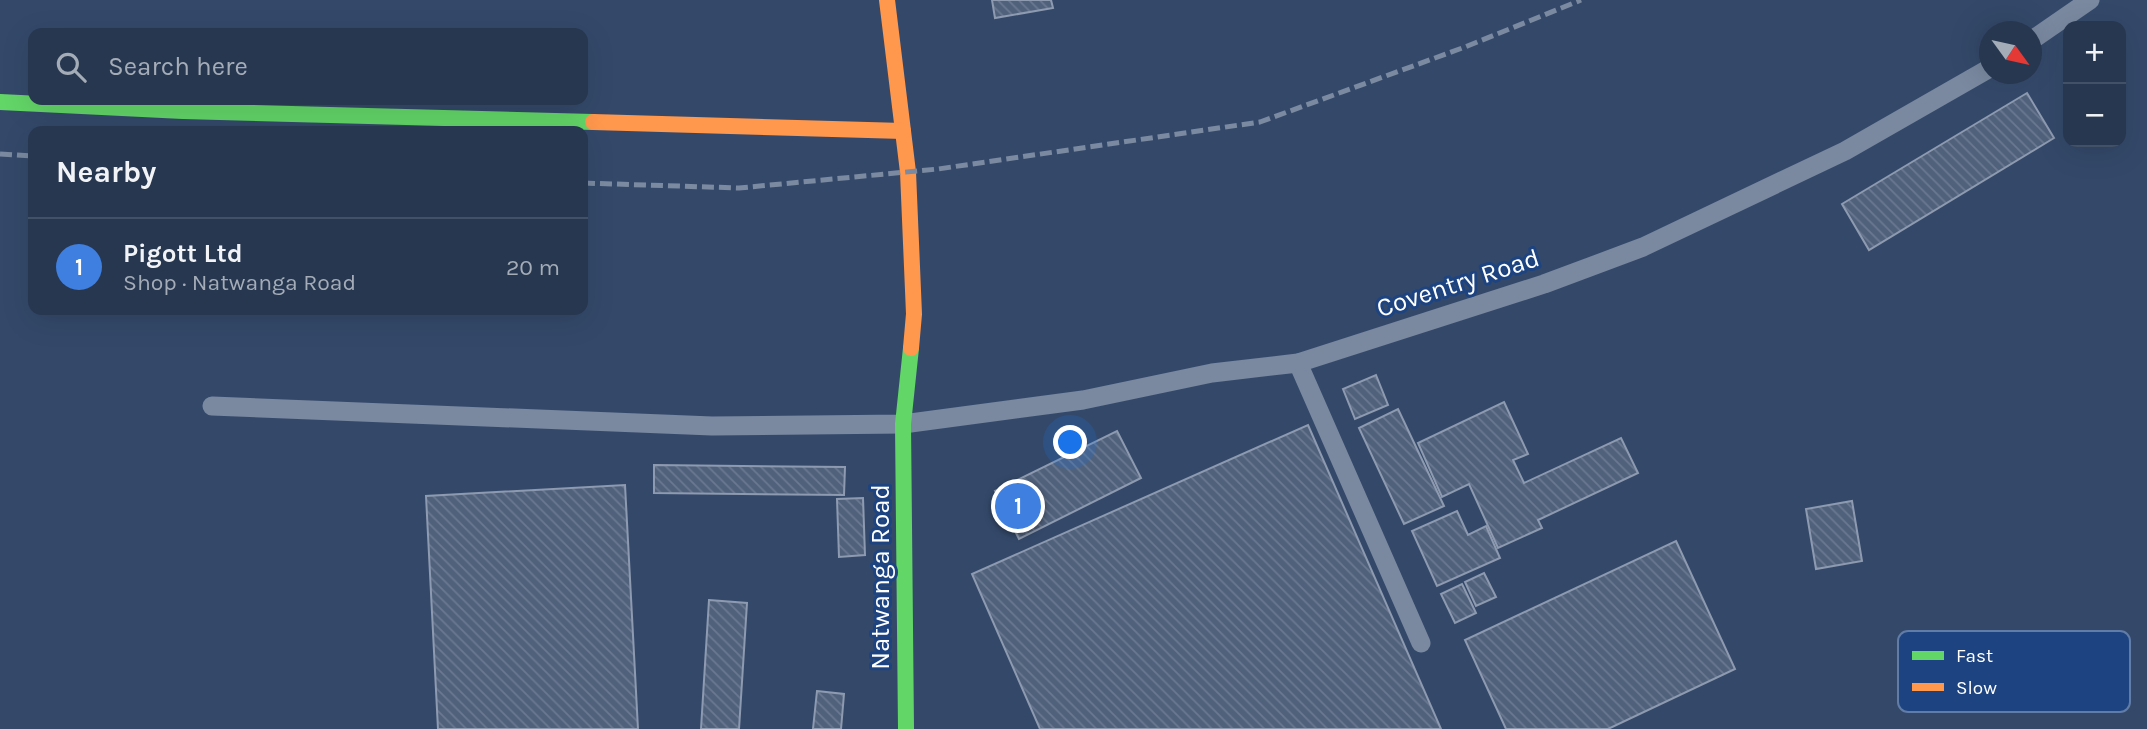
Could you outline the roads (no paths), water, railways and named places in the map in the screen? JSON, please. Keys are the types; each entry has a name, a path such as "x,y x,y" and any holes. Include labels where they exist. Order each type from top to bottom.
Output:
{"street":[{"name":"Natwanga Road","path":"887,0 908,172 914,314 903,424 906,729"},
{"path":"0,103 28,104"},
{"path":"49,105 903,131"}],"lane":[{"path":"2042,33 2090,0"},
{"name":"Coventry Road","path":"212,406 712,426 903,424 1083,400 1212,373 1298,363 1544,284 1643,247 1845,151 1979,74"},
{"path":"1298,363 1421,643"}],"railway":[{"path":"588,183 739,188 938,169 1260,122 1465,47 1581,0"},
{"path":"0,154 28,156"}],"place":[{"name":"Pigott Ltd","path":"1018,506"}]}
